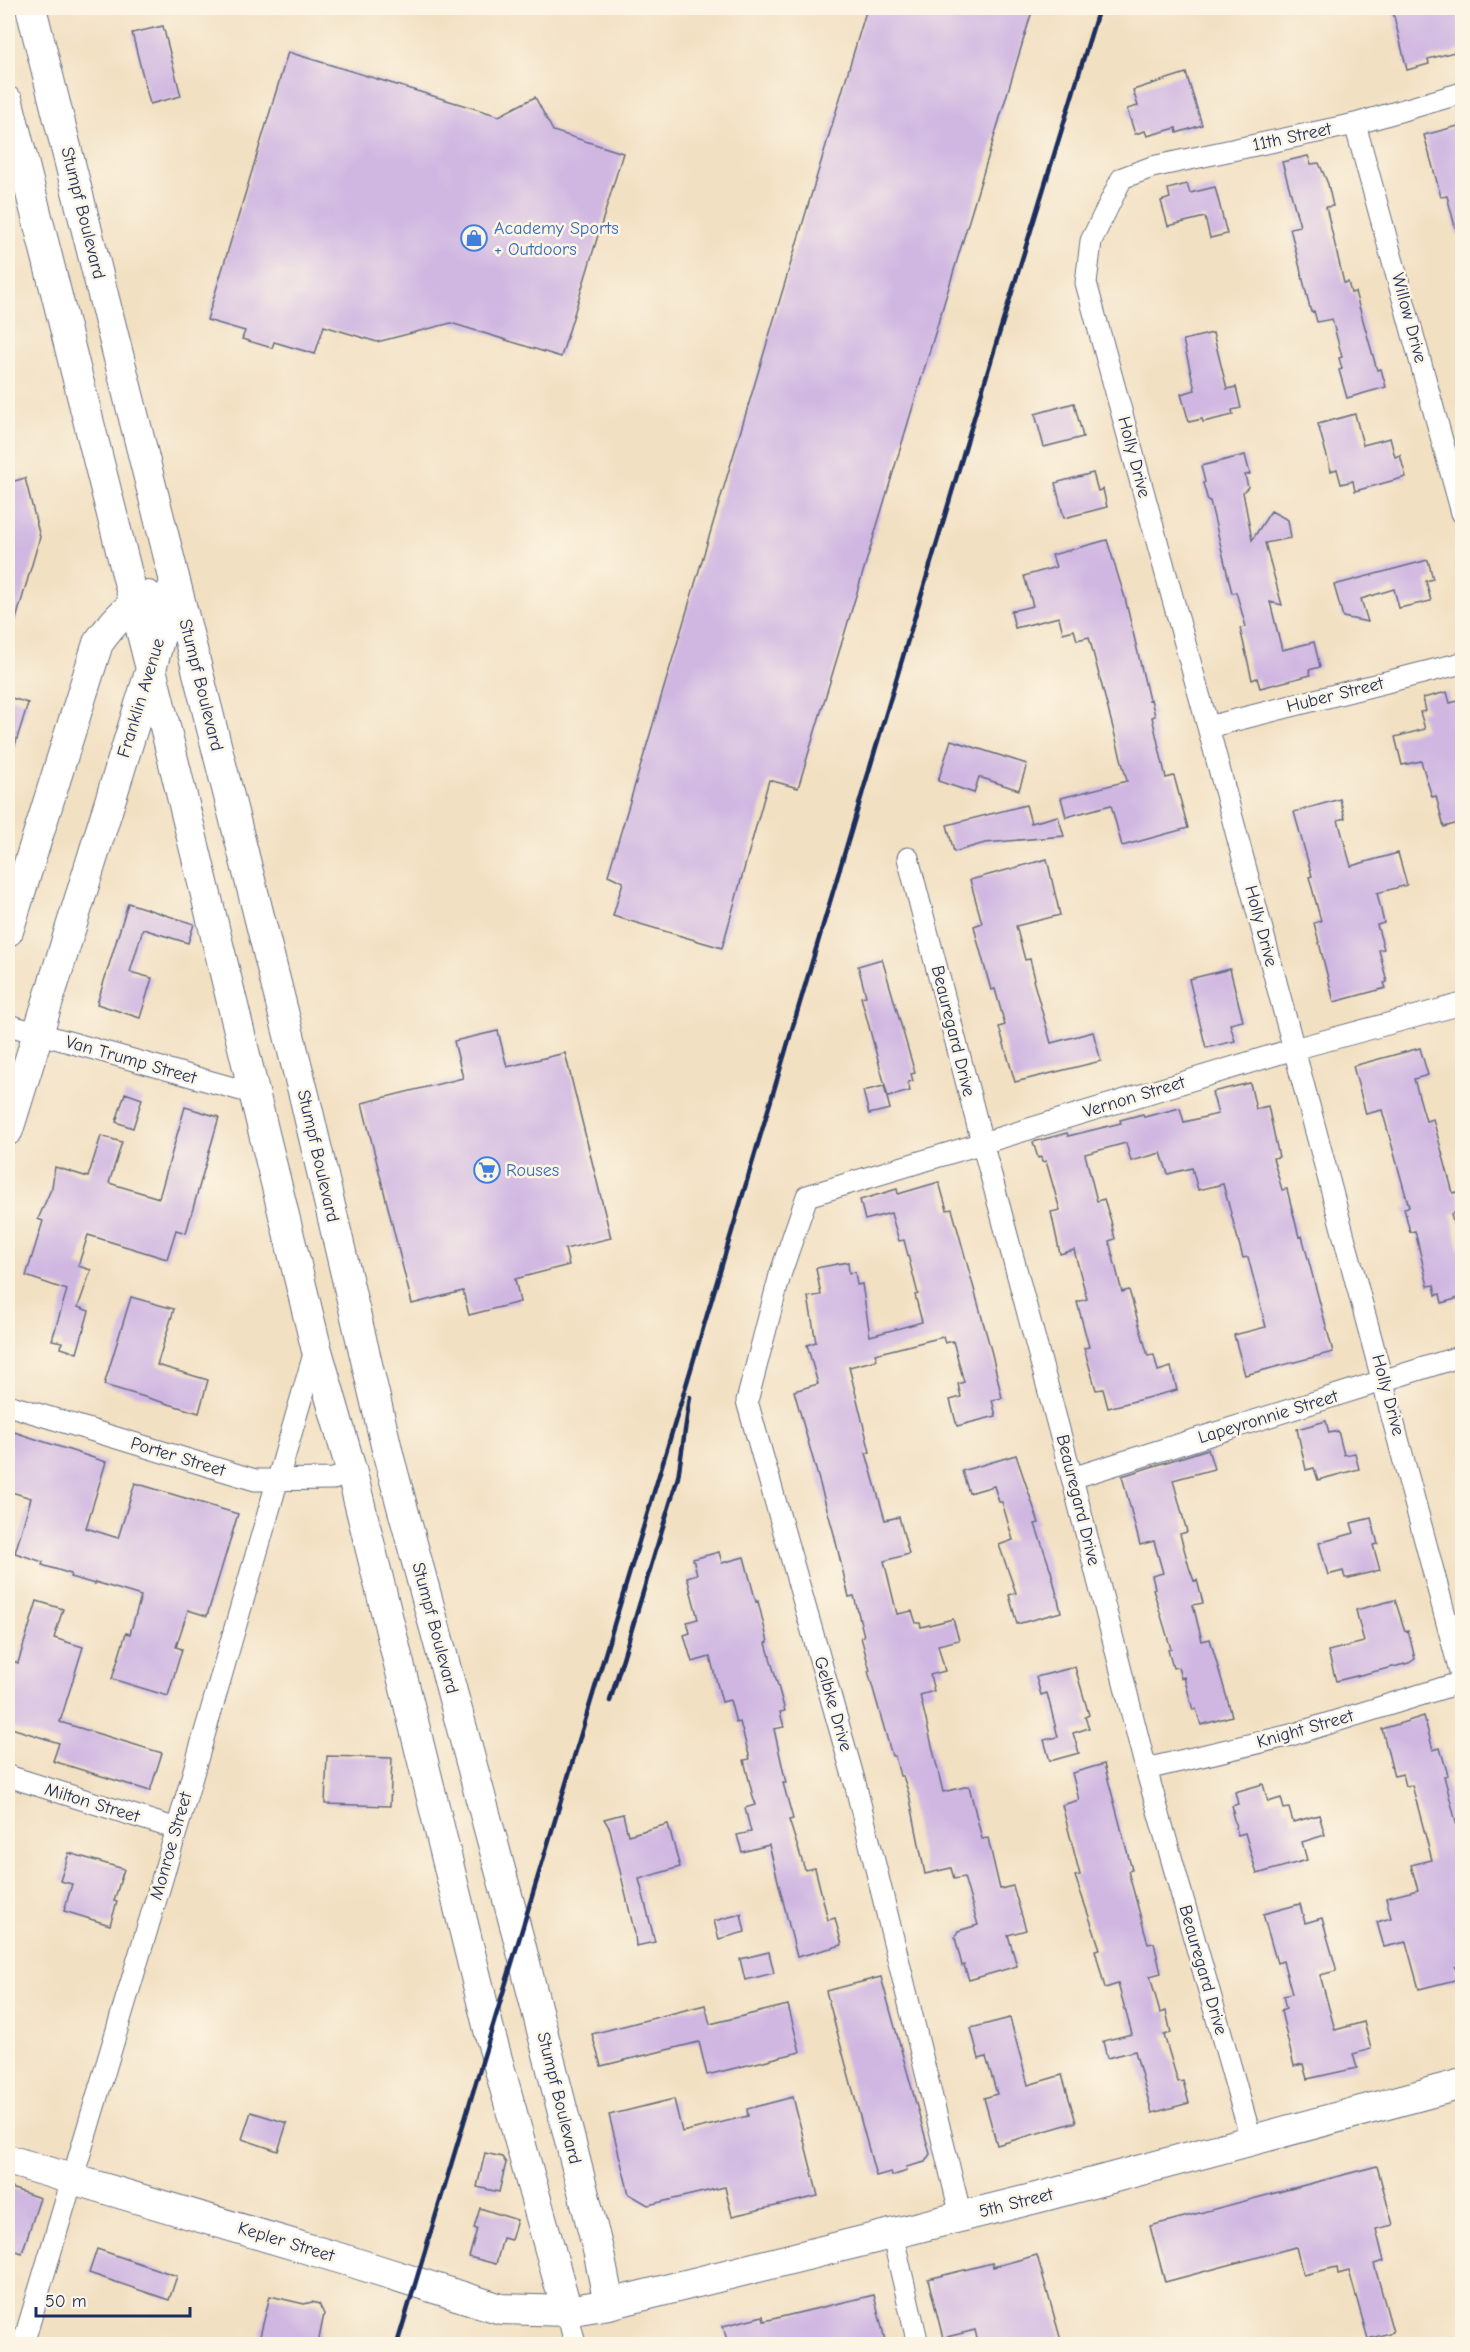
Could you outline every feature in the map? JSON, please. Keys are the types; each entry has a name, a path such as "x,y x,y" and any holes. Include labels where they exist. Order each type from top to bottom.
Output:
{"main road":[{"name":"Stumpf Boulevard","path":"32,8 304,1099 389,1458 519,1940 599,2254 609,2304"},
{"path":"8,102 151,669 316,1347 352,1473 490,2034 567,2311"},
{"path":"8,931 98,643 116,619 134,603 175,582"},
{"name":"Franklin Avenue","path":"8,1130 151,669 175,582"},
{"name":"5th Street","path":"567,2311 609,2304 892,2234 1252,2142 1462,2084"},
{"name":"Kepler Street","path":"8,2160 501,2309 567,2311"}],"street":[{"name":"11th Street","path":"1122,178 1152,167 1355,124 1462,93"},
{"name":"Willow Drive","path":"1355,124 1462,513"},
{"name":"Holly Drive","path":"1122,178 1091,241 1086,283 1208,727 1462,1680"},
{"name":"Huber Street","path":"1208,727 1462,663"},
{"name":"Beauregard Drive","path":"908,858 1072,1478 1146,1769 1252,2142"},
{"name":"Vernon Street","path":"807,1196 1294,1049 1462,1004"},
{"name":"Van Trump Street","path":"8,1025 255,1094"},
{"name":"Gelbke Drive","path":"807,1196 780,1275 747,1401 855,1783 961,2216"},
{"name":"Monroe Street","path":"22,2344 74,2179 316,1347"},
{"name":"Lapeyronnie Street","path":"1072,1478 1462,1356"},
{"name":"Porter Street","path":"8,1405 255,1480 333,1479 352,1473"},
{"name":"Knight Street","path":"1146,1769 1292,1735 1462,1680"},
{"name":"Milton Street","path":"8,1776 177,1829"},
{"path":"892,2234 918,2344"},
{"path":"567,2311 575,2344"}],"building":[{"path":"867,8 1033,8 798,788 769,780 722,948 613,916 623,882 608,875"},
{"path":"1392,8 1456,8 1462,34 1462,50 1428,59 1429,64 1407,70"},
{"path":"163,26 181,96 150,104 132,33"},
{"name":"Academy Sports + Outdoors","path":"288,52 499,116 535,97 553,131 623,153 561,357 451,323 377,342 324,326 315,354 274,342 272,348 242,339 245,331 207,320"},
{"path":"1186,73 1202,125 1177,133 1176,128 1147,136 1145,131 1135,134 1127,109 1138,106 1133,90"},
{"path":"1462,125 1462,233 1457,234 1447,196 1441,197 1424,135"},
{"path":"1308,156 1311,164 1319,163 1328,184 1333,206 1326,207 1344,283 1348,282 1351,293 1355,292 1377,370 1381,369 1386,387 1347,398 1339,370 1342,369 1339,358 1342,357 1332,319 1317,322 1314,311 1311,312 1290,228 1300,226 1282,162"},
{"path":"1187,184 1190,193 1215,187 1227,234 1210,238 1205,217 1168,226 1161,201 1170,198 1168,189"},
{"path":"1213,333 1227,389 1236,387 1241,408 1232,410 1233,415 1203,422 1202,419 1189,422 1181,394 1195,390 1183,340"},
{"path":"1074,403 1083,437 1044,447 1035,414"},
{"path":"1355,414 1363,445 1390,438 1395,457 1400,455 1406,477 1355,491 1353,481 1341,484 1337,469 1331,471 1318,424"},
{"path":"1245,455 1250,474 1245,475 1248,487 1243,492 1252,540 1271,511 1288,520 1291,538 1265,543 1282,605 1270,602 1282,650 1314,642 1320,667 1309,670 1311,675 1260,688 1257,678 1252,680 1240,628 1246,627 1236,592 1232,593 1210,501 1208,501 1203,483 1205,482 1201,466"},
{"path":"1093,473 1098,491 1103,489 1107,507 1064,518 1055,483"},
{"path":"25,478 40,537 12,633 8,632 8,483"},
{"path":"1107,540 1125,598 1149,700 1151,699 1155,716 1152,717 1166,778 1174,776 1188,828 1122,846 1111,805 1066,817 1061,798 1127,781 1089,637 1077,640 1074,630 1063,633 1059,617 1015,628 1011,611 1033,606 1024,576 1056,567 1052,555"},
{"path":"1428,560 1433,579 1426,581 1431,601 1399,608 1394,589 1361,599 1368,622 1343,617 1334,585"},
{"path":"1447,692 1450,703 1458,701 1462,722 1462,822 1444,827 1436,796 1432,797 1421,761 1402,765 1395,737 1425,729 1420,712 1426,711 1423,698"},
{"path":"8,697 28,703 12,755 8,755"},
{"path":"951,740 1027,764 1019,790 979,777 974,793 938,781"},
{"path":"1340,799 1345,818 1338,820 1351,866 1398,853 1407,885 1377,893 1384,923 1377,925 1384,949 1379,950 1387,982 1384,983 1386,988 1334,1002 1314,923 1321,921 1309,877 1312,876 1294,812"},
{"path":"1026,805 1031,823 1058,816 1064,836 985,843 954,852 947,825"},
{"path":"1047,859 1060,915 1016,926 1025,960 1030,959 1035,979 1033,980 1051,1043 1093,1032 1101,1061 1015,1082 999,1027 1005,1025 995,989 991,990 974,926 982,923 970,880"},
{"path":"128,903 194,924 188,943 143,929 130,972 152,978 140,1018 97,1004"},
{"path":"882,959 915,1073 911,1074 913,1081 908,1082 910,1091 888,1097 861,997 866,996 858,966"},
{"path":"1230,969 1243,1021 1230,1024 1235,1041 1206,1048 1189,979"},
{"name":"Rouses","path":"498,1031 507,1067 565,1053 611,1238 565,1249 569,1265 515,1279 520,1302 469,1315 463,1291 412,1304 362,1103 463,1078 454,1041"},
{"path":"1420,1048 1428,1075 1414,1079 1426,1121 1433,1119 1453,1193 1457,1192 1462,1211 1451,1214 1460,1252 1462,1251 1462,1297 1442,1303 1440,1294 1436,1295 1434,1285 1428,1286 1415,1231 1410,1232 1404,1208 1409,1207 1382,1110 1366,1114 1353,1066"},
{"path":"1250,1083 1256,1109 1268,1106 1279,1157 1273,1158 1282,1190 1287,1189 1299,1237 1302,1236 1333,1352 1245,1375 1234,1335 1266,1327 1248,1257 1243,1258 1223,1184 1198,1190 1192,1168 1168,1174 1161,1153 1131,1161 1126,1143 1085,1154 1097,1201 1104,1199 1111,1221 1115,1239 1109,1241 1122,1292 1129,1290 1148,1356 1154,1355 1158,1371 1171,1367 1177,1390 1108,1408 1103,1389 1096,1390 1084,1348 1089,1347 1077,1302 1087,1299 1074,1250 1060,1254 1051,1212 1060,1210 1046,1161 1042,1162 1041,1157 1038,1158 1033,1142 1121,1123 1120,1120 1143,1114 1144,1117 1180,1108 1184,1122 1218,1114 1212,1092"},
{"path":"884,1086 890,1109 869,1114 863,1091"},
{"path":"125,1093 142,1099 133,1128 116,1122"},
{"path":"185,1107 219,1117 186,1233 176,1230 167,1259 88,1235 78,1266 91,1270 78,1307 89,1311 77,1353 61,1348 62,1342 52,1340 67,1290 26,1276 43,1221 38,1219 52,1187 55,1167 88,1177 101,1136 122,1142 109,1183 159,1198"},
{"path":"939,1182 947,1210 952,1209 992,1354 1002,1398 992,1400 996,1416 957,1426 950,1400 961,1397 958,1384 964,1382 953,1341 945,1343 943,1337 875,1354 877,1360 849,1367 870,1452 866,1453 885,1520 899,1517 909,1554 884,1561 897,1614 912,1611 916,1623 920,1623 921,1627 953,1619 959,1640 938,1645 945,1671 930,1675 934,1691 920,1695 943,1792 969,1786 982,1839 988,1838 1000,1889 1013,1886 1026,1930 1008,1935 1017,1966 969,1980 964,1965 962,1966 955,1937 958,1931 978,1925 964,1877 954,1879 951,1868 925,1874 909,1794 903,1776 900,1776 895,1756 892,1756 868,1671 870,1671 861,1637 864,1636 854,1596 849,1597 794,1391 818,1384 807,1345 816,1342 808,1297 821,1295 816,1268 848,1262 849,1273 855,1272 857,1285 862,1284 870,1336 922,1322 915,1295 918,1294 904,1240 899,1241 891,1213 865,1220 860,1200 897,1189 898,1194"},
{"path":"131,1297 174,1309 157,1365 208,1380 199,1413 104,1385"},
{"path":"1326,1421 1329,1433 1338,1431 1344,1455 1355,1453 1359,1469 1318,1480 1314,1468 1306,1470 1297,1429"},
{"path":"8,1430 106,1462 86,1528 118,1538 135,1483 238,1514 207,1616 188,1610 176,1647 182,1649 168,1696 112,1679 126,1633 130,1634 141,1596 70,1577 71,1574 15,1553 31,1498 8,1491"},
{"path":"1208,1449 1214,1469 1173,1480 1187,1532 1180,1534 1189,1567 1194,1581 1197,1580 1203,1603 1193,1605 1202,1641 1210,1639 1232,1716 1201,1725 1196,1709 1193,1710 1184,1677 1181,1678 1178,1667 1173,1668 1168,1650 1171,1649 1153,1589 1155,1588 1152,1576 1163,1573 1154,1541 1140,1545 1122,1476"},
{"path":"1016,1455 1039,1523 1035,1524 1051,1571 1061,1612 1017,1624 1009,1595 1016,1593 999,1545 1013,1540 1002,1502 999,1502 994,1486 969,1493 962,1471"},
{"path":"1371,1518 1378,1544 1373,1545 1380,1570 1349,1578 1345,1578 1343,1571 1328,1575 1319,1543 1354,1533 1351,1523"},
{"path":"719,1552 722,1563 744,1557 756,1602 758,1601 768,1642 766,1643 785,1711 780,1712 784,1727 774,1729 786,1783 783,1783 793,1819 789,1820 805,1870 815,1868 828,1920 835,1918 842,1945 797,1957 769,1845 742,1852 737,1835 751,1832 745,1808 755,1805 744,1760 750,1759 740,1722 736,1723 730,1700 722,1702 710,1657 692,1662 684,1635 690,1633 687,1622 698,1619 687,1577 697,1574 693,1559"},
{"path":"1395,1600 1405,1631 1408,1630 1415,1659 1409,1663 1336,1681 1328,1651 1364,1642 1356,1610"},
{"path":"37,1601 63,1609 54,1638 83,1647 60,1722 162,1753 150,1791 53,1761 59,1743 8,1727 8,1659 18,1663"},
{"path":"1075,1667 1089,1715 1085,1717 1089,1728 1073,1733 1079,1753 1050,1761 1044,1740 1058,1737 1047,1693 1041,1695 1036,1677"},
{"path":"1424,1716 1433,1750 1440,1748 1448,1775 1444,1776 1462,1845 1462,1965 1455,1967 1459,1979 1419,1989 1406,1942 1384,1947 1377,1922 1391,1918 1386,1898 1418,1890 1411,1865 1432,1860 1412,1785 1406,1786 1403,1774 1394,1776 1382,1729"},
{"path":"327,1756 392,1758 390,1806 325,1804"},
{"path":"1104,1764 1132,1870 1128,1871 1148,1944 1154,1943 1161,1973 1150,1976 1160,2013 1166,2011 1171,2033 1164,2035 1178,2082 1183,2081 1189,2103 1152,2113 1135,2051 1107,2058 1103,2041 1132,2034 1118,1984 1105,1988 1095,1950 1100,1949 1075,1876 1080,1875 1062,1805 1079,1800 1072,1773"},
{"path":"1263,1784 1268,1802 1281,1798 1284,1809 1289,1808 1293,1822 1319,1815 1325,1835 1302,1842 1307,1860 1257,1874 1245,1833 1238,1835 1232,1806 1238,1804 1235,1792"},
{"path":"623,1814 628,1835 668,1824 680,1867 639,1879 655,1942 636,1946 610,1829 604,1819"},
{"path":"69,1853 124,1869 114,1901 117,1902 110,1925 64,1911 72,1884 60,1881"},
{"path":"1300,1904 1305,1923 1322,1918 1336,1968 1336,1971 1320,1975 1335,2030 1364,2022 1371,2049 1353,2054 1357,2068 1307,2079 1303,2064 1294,2066 1281,2011 1286,2009 1283,1996 1292,1994 1283,1961 1277,1963 1263,1914"},
{"path":"741,1914 745,1932 719,1939 714,1921"},
{"path":"769,1952 774,1973 745,1980 740,1959"},
{"path":"881,1977 930,2154 925,2162 906,2167 907,2171 892,2176 891,2172 876,2176 826,1991"},
{"path":"705,2005 710,2024 788,2005 800,2052 707,2075 699,2042 601,2066 592,2034"},
{"path":"1010,2018 1028,2085 1062,2075 1076,2122 997,2145 984,2098 997,2094 986,2057 979,2059 971,2028"},
{"path":"793,2097 818,2196 732,2216 725,2187 648,2205 629,2194 609,2115 674,2099 682,2132 748,2116 747,2109"},
{"path":"251,2112 287,2123 278,2151 242,2139"},
{"path":"485,2153 502,2157 506,2163 499,2192 477,2187"},
{"path":"1377,2166 1393,2225 1376,2229 1384,2261 1374,2264 1393,2332 1368,2339 1349,2271 1338,2274 1337,2267 1303,2275 1296,2247 1165,2282 1150,2226"},
{"path":"8,2187 40,2198 22,2253 8,2248"},
{"path":"480,2208 517,2220 511,2240 503,2238 496,2264 469,2257"},
{"path":"97,2249 177,2276 169,2300 89,2273"},
{"path":"1037,2255 1062,2344 993,2344 991,2340 978,2343 975,2330 943,2338 928,2279 992,2263 993,2267"},
{"path":"874,2295 886,2344 728,2344 723,2326 763,2316 764,2321"},
{"path":"270,2296 304,2304 312,2302 319,2304 324,2314 318,2344 258,2344"}],"railway":[{"path":"397,2344 682,1399 996,344 1099,8"},
{"path":"610,1701 678,1477 690,1397"}],"place":[{"name":"Academy Sports + Outdoors","path":"474,238"},
{"name":"Rouses","path":"487,1170"}]}
